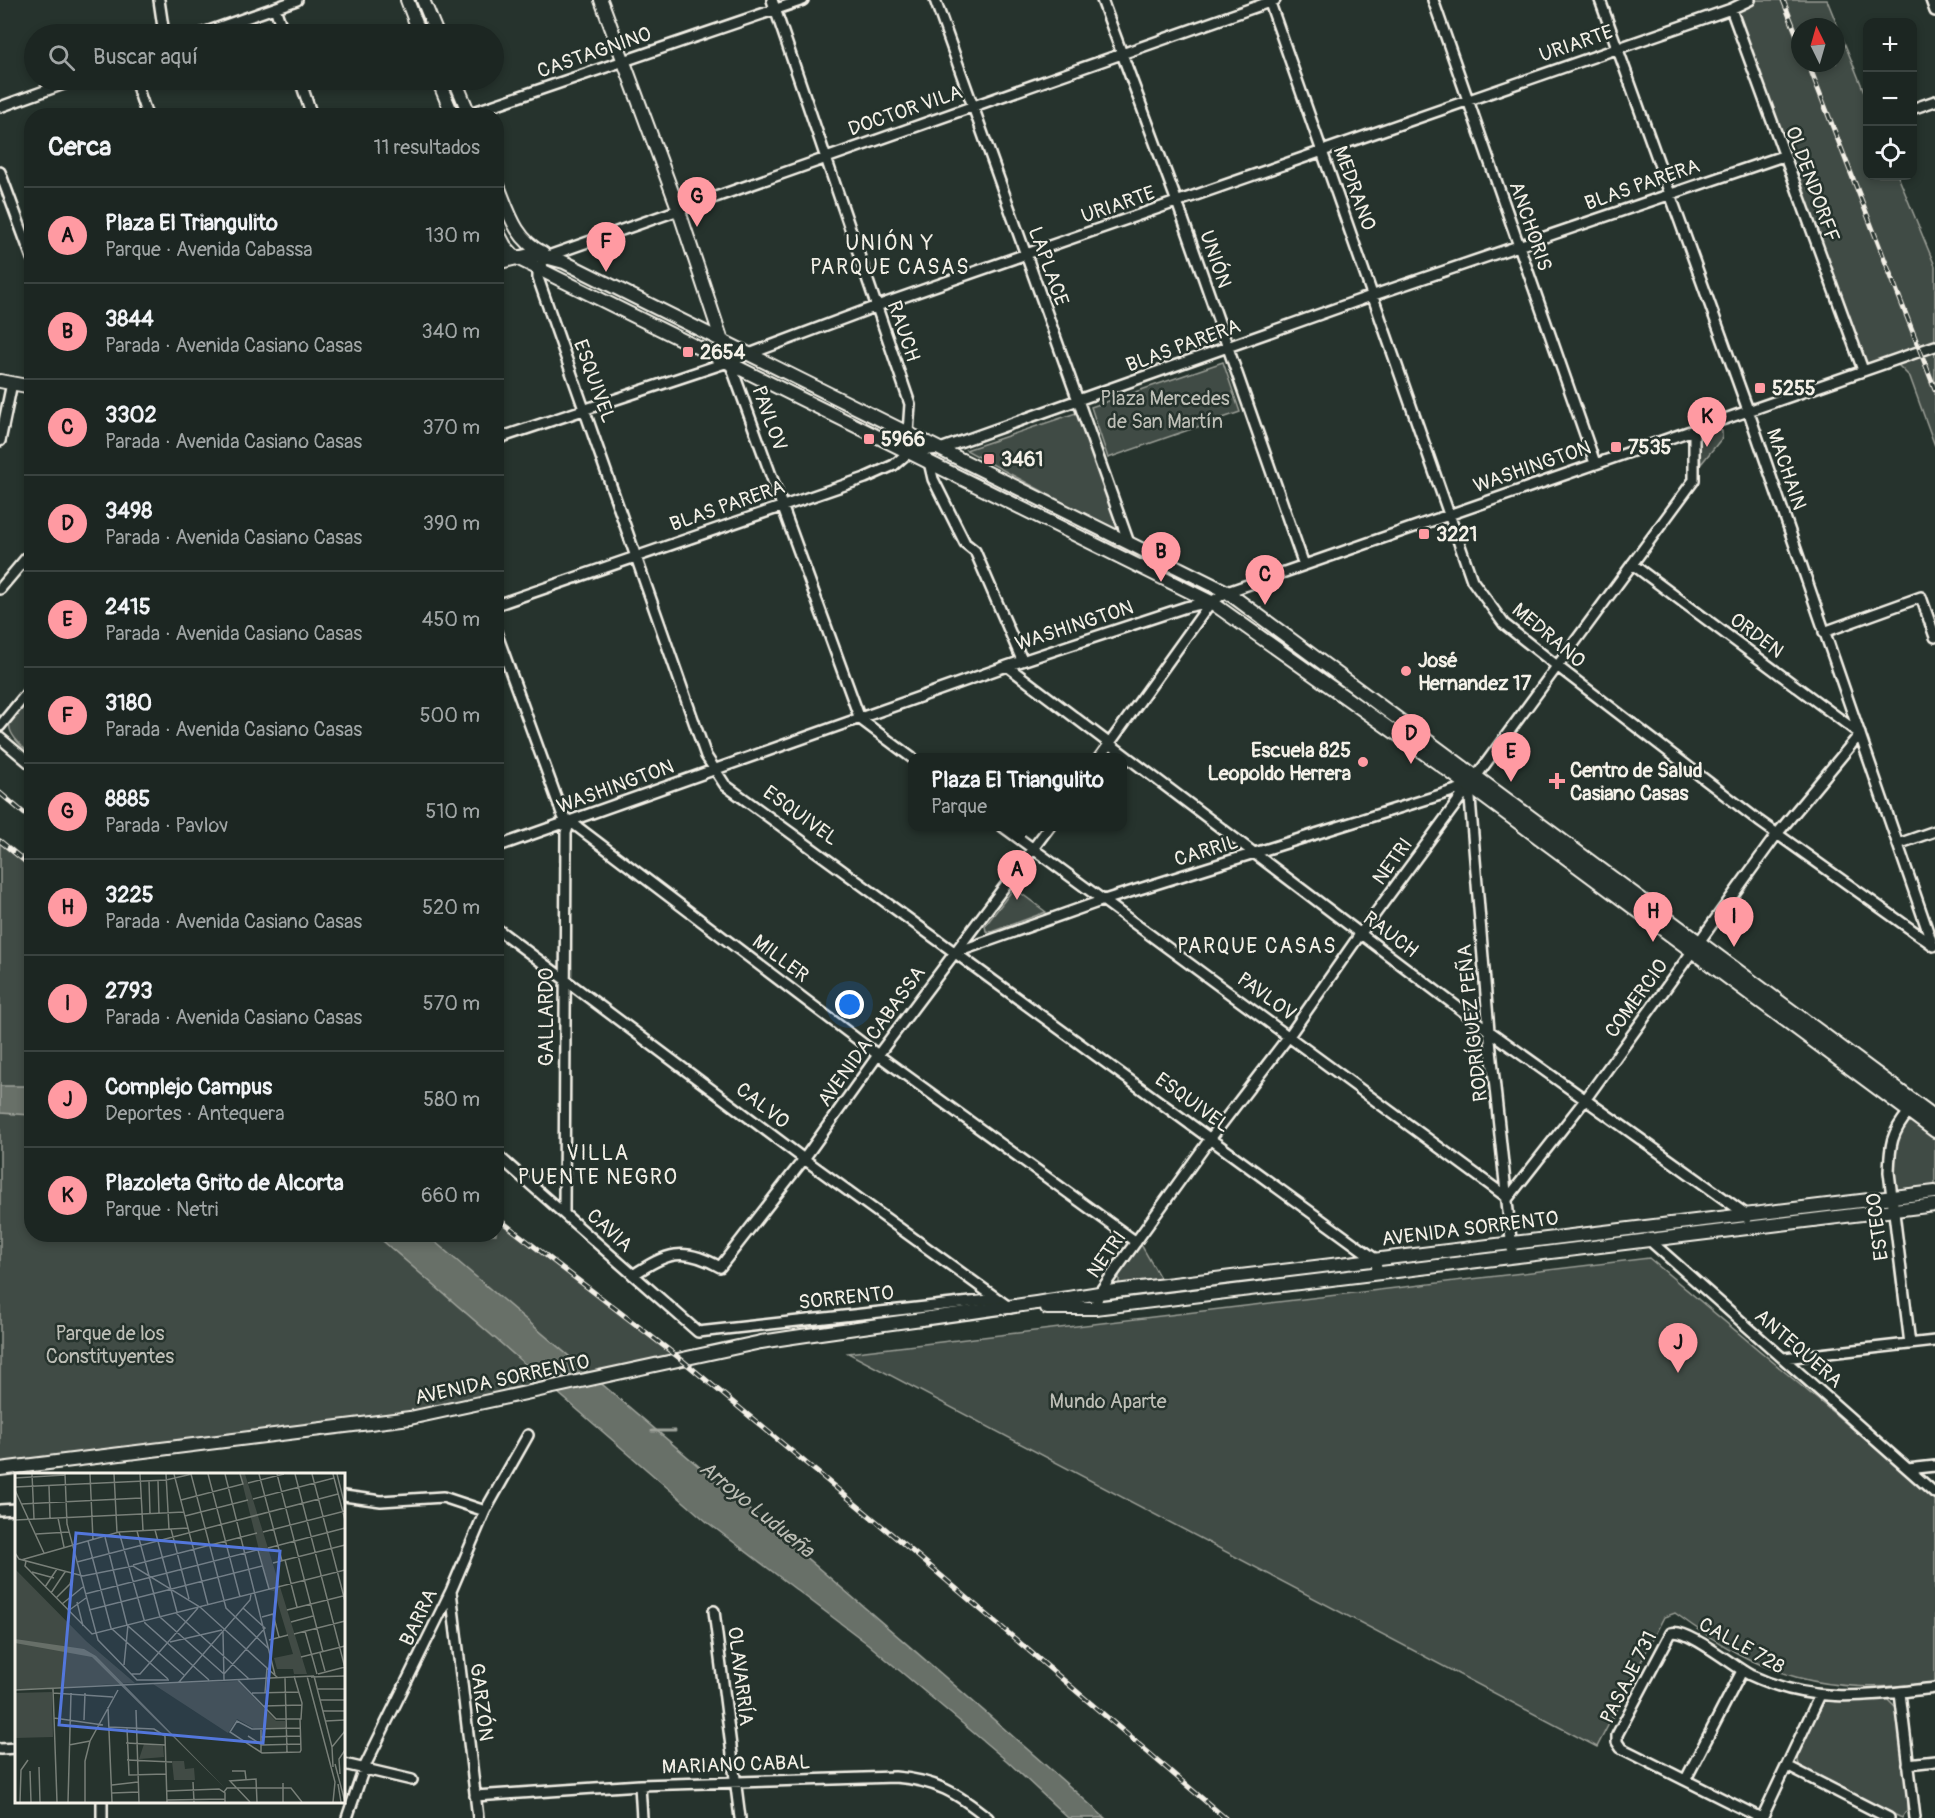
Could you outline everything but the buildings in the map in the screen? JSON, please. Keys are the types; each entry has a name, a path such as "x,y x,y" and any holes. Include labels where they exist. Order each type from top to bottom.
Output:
{"main road":[{"path":"407,0 416,24"},
{"path":"423,0 433,24"},
{"name":"PAVLOV","path":"601,0 678,208 722,341"},
{"path":"442,90 450,108"},
{"path":"459,90 465,108"},
{"path":"504,200 518,234 529,247 1227,592 1472,781 1696,946 1935,1117"},
{"path":"504,244 515,257 915,452 929,462 1211,602 1472,781"},
{"path":"504,260 534,254 548,256"},
{"path":"6,382 24,385"},
{"path":"1696,946 1935,1131"},
{"name":"AVENIDA SORRENTO","path":"0,1469 410,1418 711,1353 812,1334 1010,1308 1099,1293 1935,1192"},
{"name":"AVENIDA SORRENTO","path":"1010,1308 1095,1308 1935,1205"}],"street":[{"path":"159,0 163,24"},
{"path":"229,24 297,0"},
{"name":"RAUCH","path":"772,0 910,404 908,434"},
{"name":"CASTAGNINO","path":"488,108 803,0"},
{"name":"LAPLACE","path":"935,0 1129,543"},
{"name":"UNIÓN","path":"1102,0 1177,202 1304,565"},
{"name":"ANCHORIS","path":"1433,0 1595,463"},
{"name":"MACHAIN","path":"1600,0 1748,410 1934,947"},
{"name":"URIARTE","path":"504,436 728,362 876,306 1731,9 1750,0"},
{"path":"1931,0 1935,11"},
{"name":"DOCTOR VILA","path":"548,256 678,208 1271,1"},
{"name":"MEDRANO","path":"1271,1 1374,295 1447,515 1472,580 1504,624 1777,834 1934,947"},
{"path":"275,8 281,24"},
{"name":"OLDENDORFF","path":"1731,9 1863,370"},
{"path":"0,107 47,90"},
{"path":"138,90 144,108"},
{"path":"303,90 309,108"},
{"path":"1917,107 1935,101"},
{"name":"BLAS PARERA","path":"504,602 865,478 894,465 915,452 940,449 1374,295 1783,156"},
{"path":"0,172 24,236"},
{"path":"538,268 548,256"},
{"name":"ESQUIVEL","path":"538,268 538,278 706,756 725,784 1375,1259"},
{"name":"PAVLOV","path":"722,341 860,719"},
{"name":"WASHINGTON","path":"504,844 1022,660 1186,607 1211,602 1227,592 1935,346"},
{"path":"0,441 6,382"},
{"name":"NETRI","path":"1095,1308 1099,1293 1210,1138 1289,1036 1361,933 1694,480 1694,429"},
{"path":"908,434 915,452"},
{"path":"929,462 933,479 965,543 975,551 1022,660"},
{"path":"0,589 24,560"},
{"name":"ORDEN","path":"1632,564 1860,734"},
{"path":"1824,632 1921,597 1935,637"},
{"path":"1103,753 1211,602"},
{"name":"MILLER","path":"504,654 563,816 878,1055 1136,1242"},
{"name":"RAUCH","path":"1007,666 1123,753"},
{"path":"0,726 24,697"},
{"path":"860,719 908,755"},
{"name":"COMERCIO","path":"1508,1198 1585,1100 1777,834 1860,734"},
{"path":"0,738 24,758"},
{"name":"RAUCH","path":"1127,756 1489,1031 1747,1215"},
{"name":"CARRIL","path":"956,952 1101,901 1257,854 1472,781"},
{"name":"RODRÍGUEZ PEÑA","path":"1472,781 1489,1031 1513,1257"},
{"name":"GALLARDO","path":"564,1213 566,833 570,821"},
{"name":"PAVLOV","path":"1008,831 1508,1198"},
{"name":"AVENIDA CABASSA","path":"633,1275 656,1259 676,1254 699,1255 720,1267 804,1159 878,1055 1046,831"},
{"path":"1898,844 1935,831"},
{"name":"CALVO","path":"504,934 735,1105 804,1159 1010,1308"},
{"name":"ESTECO","path":"1909,1112 1896,1128 1890,1145 1889,1172 1910,1344"},
{"name":"CAVIA","path":"504,1161 698,1332"},
{"path":"1747,1215 1750,1228"},
{"path":"1645,1227 1647,1240"},
{"name":"ANTEQUERA","path":"1647,1240 1935,1493"},
{"path":"1375,1259 1378,1273"},
{"name":"SORRENTO","path":"698,1332 998,1299"},
{"path":"1784,1358 1935,1341"},
{"name":"BARRA","path":"347,1818 364,1768 451,1591 485,1511 528,1435"},
{"path":"1908,1469 1935,1466"},
{"path":"345,1496 381,1501 442,1497 485,1511"},
{"path":"0,1510 15,1509"},
{"name":"GARZÓN","path":"451,1591 478,1818"},
{"name":"OLAVARRÍA","path":"714,1611 740,1818"},
{"name":"CALLE 728","path":"1675,1631 1685,1634 1742,1671 1786,1690 1819,1697 1900,1693 1935,1688"},
{"name":"PASAJE 731","path":"1675,1631 1667,1637 1617,1735 1617,1742 1621,1748 1686,1779"},
{"path":"1742,1671 1686,1779 1761,1818 1819,1697"},
{"path":"1900,1693 1915,1818"},
{"path":"0,1749 15,1748"},
{"path":"1908,1764 1935,1761"},
{"path":"345,1764 412,1780"},
{"path":"1786,1766 1889,1818"},
{"name":"MARIANO CABAL","path":"475,1796 640,1785 875,1777 921,1779 961,1797 988,1818"},
{"path":"640,1785 642,1818"}],"green space":[{"path":"1750,0 1827,0 1834,18 1791,18 1791,72 1845,72 1845,45 1863,89 1863,180 1900,180 1935,266 1935,446 1910,377 1894,361 1863,370 1731,9"},
{"name":"Plaza Mercedes de San Martín","path":"1223,362 1240,412 1108,458 1091,407"},
{"name":"Plaza Mercedes de San Martín","path":"1079,412 1120,533 966,450"},
{"path":"1718,428 1722,431 1722,438 1701,464 1699,437"},
{"path":"24,702 24,748 11,731 11,719"},
{"name":"Parque de los Constituyentes","path":"0,841 24,861 24,1242 504,1242 504,1222 682,1360 410,1418 0,1469"},
{"path":"1014,888 1046,912 991,932 986,931 985,926"},
{"path":"1909,1112 1935,1131 1935,1192 1892,1197 1896,1128"},
{"path":"1139,1241 1163,1283 1123,1286 1119,1283 1119,1270"},
{"name":"Mundo Aparte","path":"1649,1258 1935,1498 1935,1683 1860,1686 1827,1684 1797,1677 1767,1667 1738,1653 1675,1613 1664,1617 1597,1747 848,1353"},
{"path":"1886,1698 1898,1710 1907,1802 1907,1810 1902,1818 1809,1775 1798,1763 1797,1752 1825,1701"}],"shaded area":[{"path":"0,1086 24,1086 24,1115 0,1113"},
{"name":"Arroyo Ludueña","path":"384,1242 435,1242 853,1597 1105,1818 1068,1818 1007,1761 868,1644 707,1522"}],"waterway":[{"path":"652,1431 675,1431"}],"railway":[{"path":"1783,0 1791,20"},
{"path":"1812,72 1935,389"},
{"path":"0,793 24,813"},
{"path":"0,841 24,860"},
{"path":"504,1223 682,1360 918,1556 1225,1818"}],"place":[{"name":"8885","path":"697,227"},
{"name":"3180","path":"606,272"},
{"name":"2654","path":"688,352"},
{"name":"5255","path":"1760,388"},
{"name":"5966","path":"869,439"},
{"name":"7535","path":"1616,447"},
{"name":"Plazoleta Grito de Alcorta","path":"1707,447"},
{"name":"3461","path":"989,459"},
{"name":"3221","path":"1424,534"},
{"name":"3844","path":"1161,582"},
{"name":"3302","path":"1265,605"},
{"name":"José Hernandez 17","path":"1406,671"},
{"name":"Escuela 825 Leopoldo Herrera","path":"1363,762"},
{"name":"3498","path":"1411,764"},
{"name":"Centro de Salud Casiano Casas","path":"1557,781"},
{"name":"2415","path":"1511,782"},
{"name":"Plaza El Triangulito","path":"1017,900"},
{"name":"3225","path":"1653,942"},
{"name":"2793","path":"1734,947"},
{"name":"Complejo Campus","path":"1678,1373"}],"district":[{"name":"UNIÓN Y PARQUE CASAS","path":"890,255"},
{"name":"PARQUE CASAS","path":"1257,946"},
{"name":"VILLA PUENTE NEGRO","path":"598,1165"}]}
